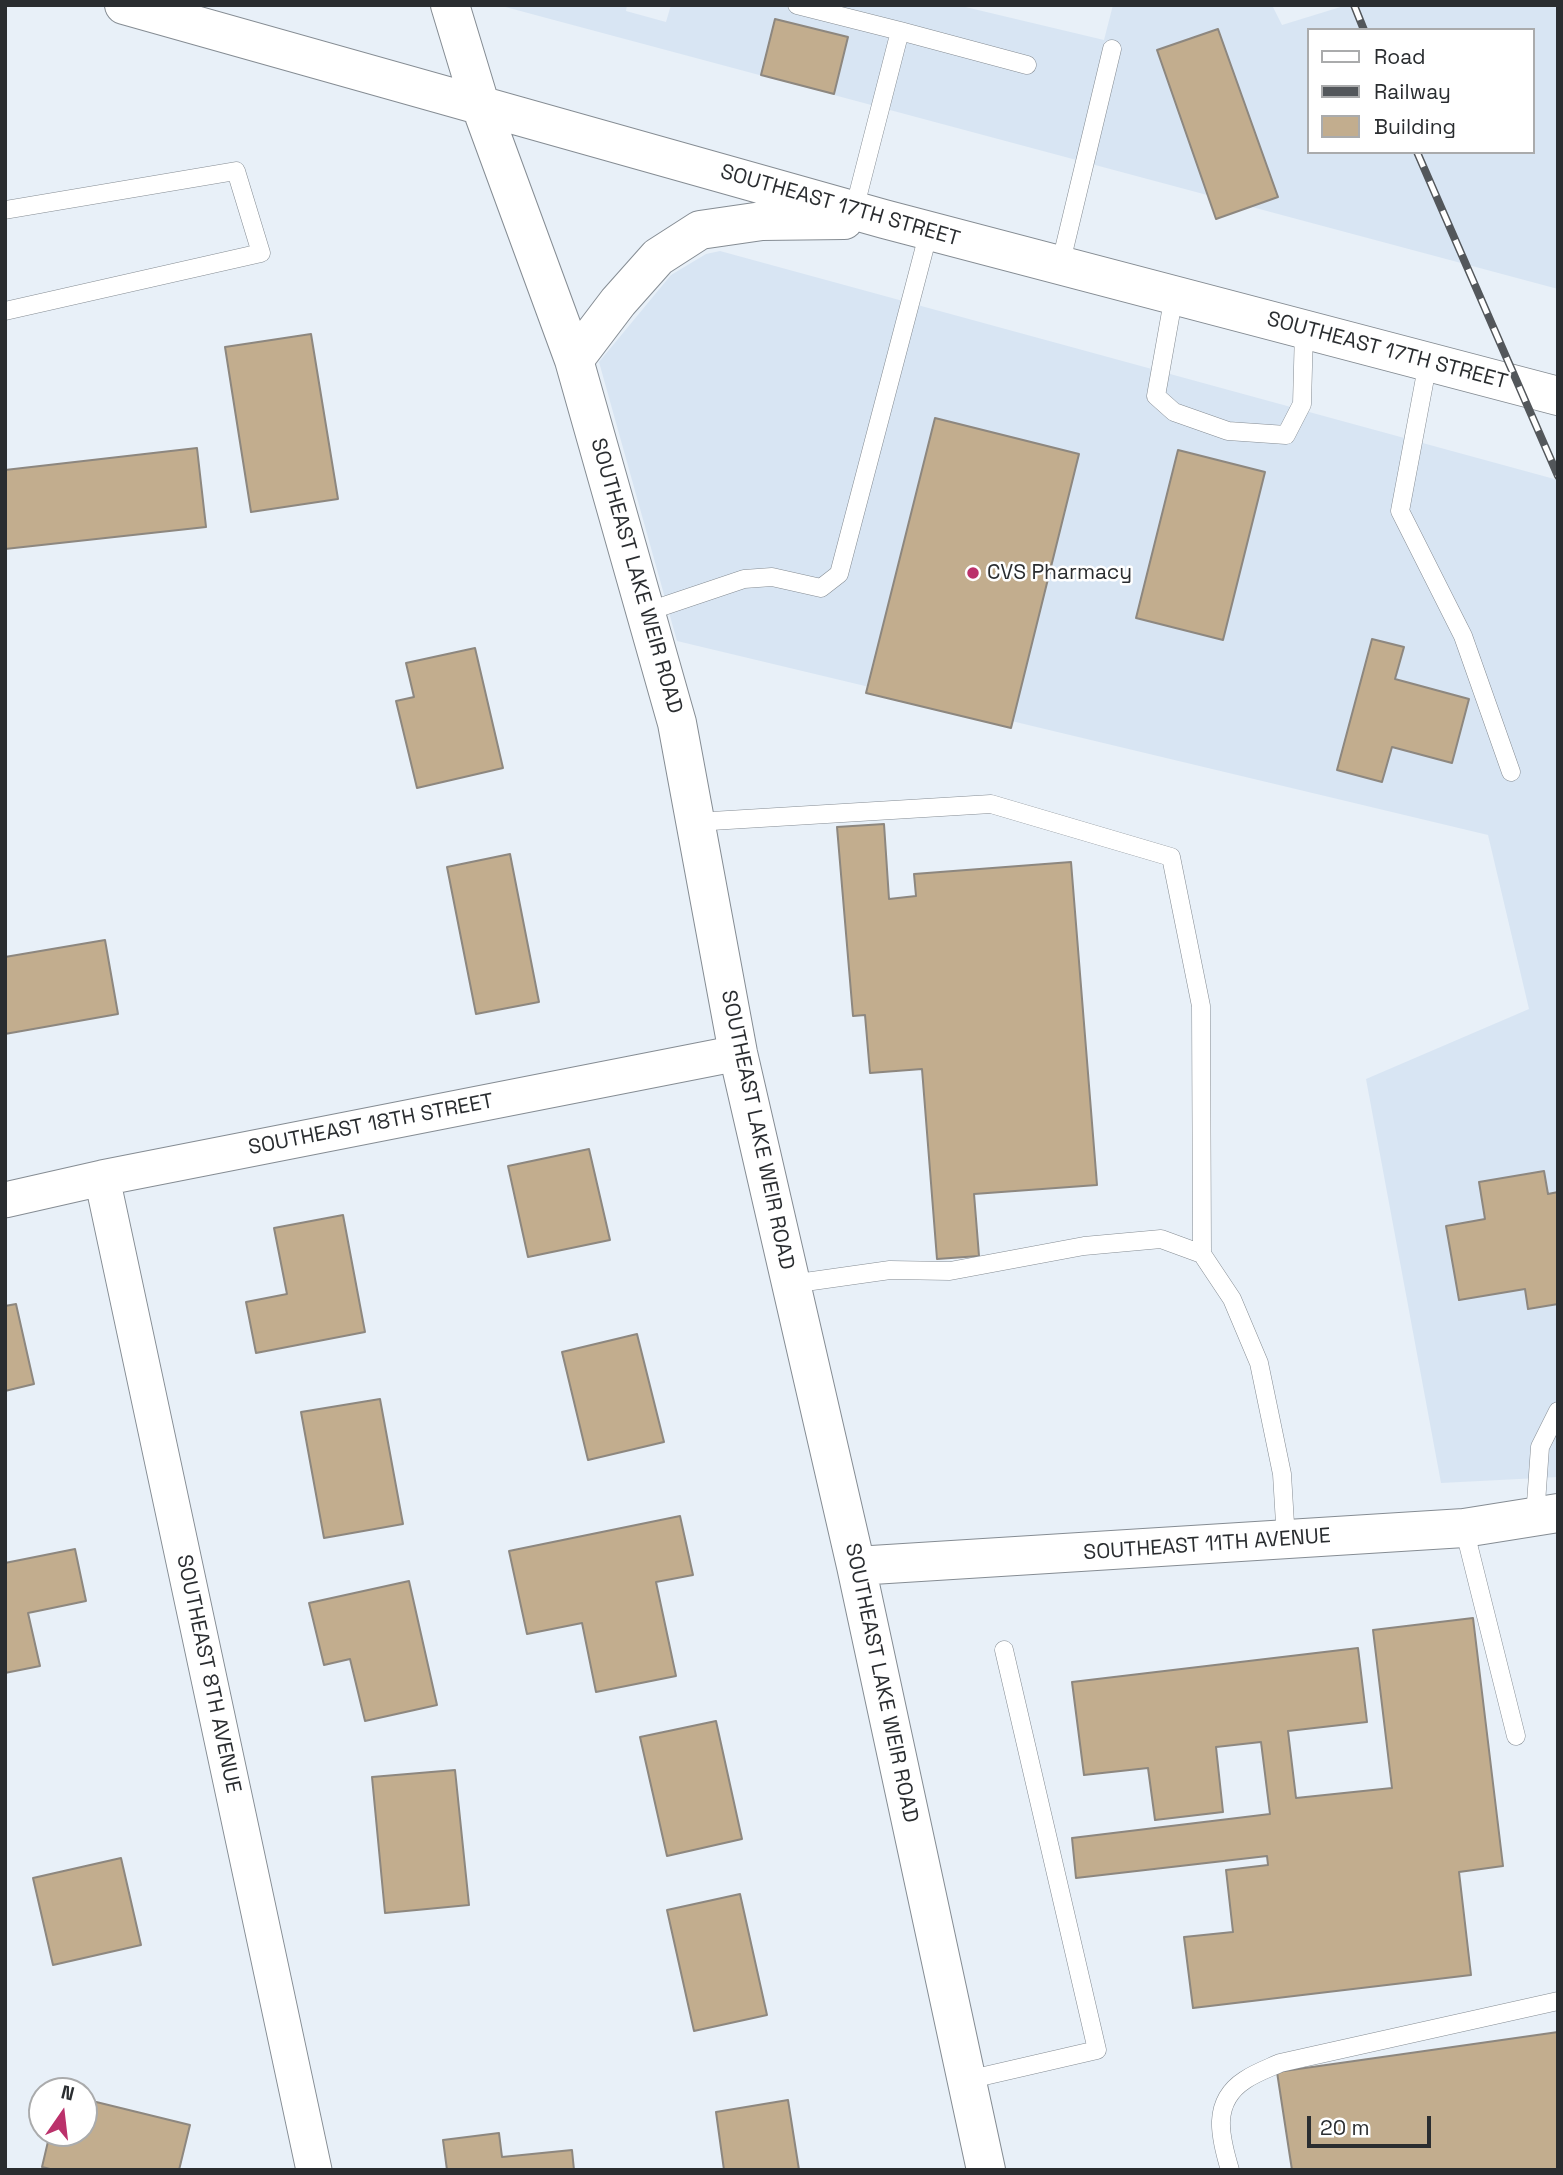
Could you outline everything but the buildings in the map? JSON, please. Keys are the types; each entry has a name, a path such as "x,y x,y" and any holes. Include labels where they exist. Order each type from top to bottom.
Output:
{"main road":[{"name":"SOUTHEAST LAKE WEIR ROAD","path":"450,5 480,104 574,360 677,723 738,1053 856,1566 986,2170"},
{"name":"SOUTHEAST 17TH STREET","path":"144,7 869,215 1558,396"},
{"path":"574,360 618,302 658,257 700,230 762,220 869,215"},
{"name":"SOUTHEAST 11TH AVENUE","path":"856,1566 1464,1528 1546,1515"}],"street":[{"name":"SOUTHEAST 18TH STREET","path":"5,1200 102,1178 738,1053"},
{"name":"SOUTHEAST 8TH AVENUE","path":"102,1178 314,2170"}],"lane":[{"path":"797,5 1027,65"},
{"path":"869,215 900,32"},
{"path":"1060,266 1112,49"},
{"path":"5,210 236,170 261,253 5,311"},
{"path":"646,612 744,579 772,577 821,588 839,574 929,231"},
{"path":"1174,295 1156,396 1174,412 1228,431 1286,435 1302,404 1304,330"},
{"path":"1428,362 1401,511 1463,636 1511,772"},
{"path":"695,822 990,804 1171,857 1201,1006 1202,1254 1232,1299 1259,1363 1282,1475 1286,1540"},
{"path":"791,1284 890,1269 950,1271 1084,1246 1161,1239 1202,1254"},
{"path":"1546,1515 1539,1479 1540,1447 1558,1411"},
{"path":"1464,1528 1516,1736"},
{"path":"967,2080 1097,2050 1004,1650"},
{"path":"1230,2170 1220,2125 1225,2099 1244,2080 1280,2063 1558,2001"}],"shaded area":[{"path":"498,5 627,5 626,11 666,22 671,5 957,5 1104,40 1113,5 1272,5 1282,25 1347,5 1558,5 1558,289"},
{"path":"720,251 1558,480 1558,1477 1441,1483 1366,1079 1529,1009 1488,835 677,641 599,362 671,275 706,254"}],"railway":[{"path":"1354,5 1363,28"},
{"path":"1418,154 1558,476"}],"place":[{"name":"CVS Pharmacy","path":"973,573"}]}
